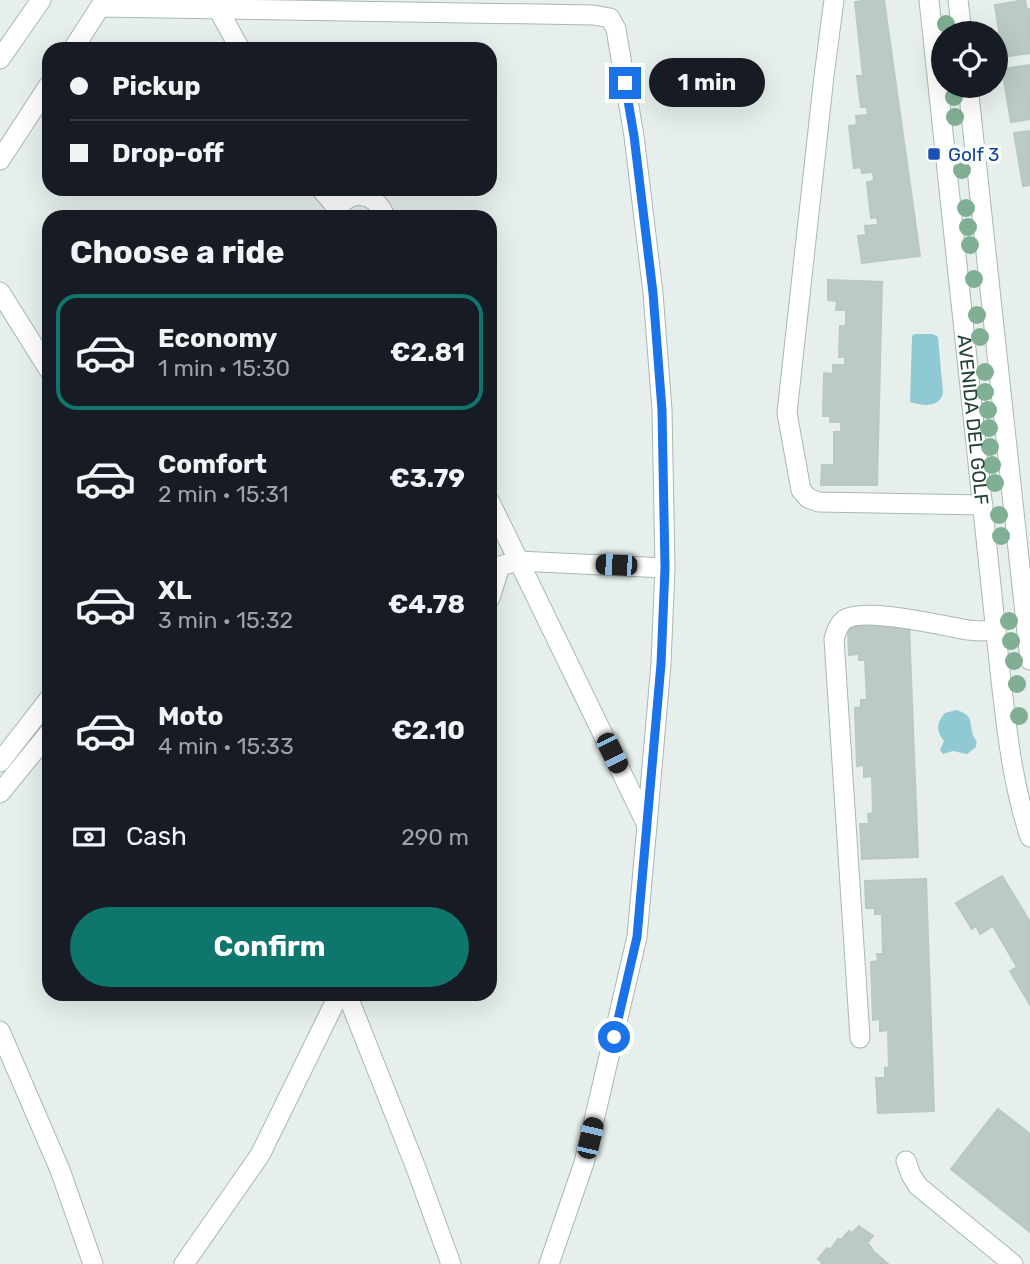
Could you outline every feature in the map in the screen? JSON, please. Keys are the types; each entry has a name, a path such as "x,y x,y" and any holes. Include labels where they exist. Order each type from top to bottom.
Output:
{"street":[{"path":"0,59 41,0"},
{"path":"834,0 787,413 801,491 808,498 819,502 982,505"},
{"name":"AVENIDA DEL GOLF","path":"929,0 1013,773 1030,837"},
{"path":"958,0 961,21"},
{"path":"78,42 100,7 593,15 610,18 616,29 653,293 662,410 665,568 661,664 637,937 584,1163 549,1264"},
{"path":"218,9 236,42"},
{"path":"0,160 42,96"},
{"name":"AVENIDA DEL GOLF","path":"969,98 1026,577 1030,660"},
{"path":"337,210 342,202 354,196"},
{"path":"364,196 375,201 383,210"},
{"path":"0,292 42,359"},
{"path":"497,517 648,825"},
{"path":"497,576 500,566 518,561 665,568"},
{"path":"990,579 1026,577"},
{"path":"860,1038 834,639 837,629 844,620 854,616 881,615 968,630 996,630"},
{"path":"0,762 42,708"},
{"path":"0,793 42,742"},
{"path":"184,1264 260,1155 335,1001"},
{"path":"351,1001 451,1264"},
{"path":"0,1031 61,1170 93,1264"},
{"path":"906,1161 918,1186 1002,1261"}],"water":[{"path":"933,334 938,337 943,393 938,401 930,405 910,402 912,336"},
{"path":"957,710 968,717 977,741 976,747 967,754 953,751 943,754 940,750 944,741 938,730 940,720 945,713"}],"building":[{"path":"884,0 920,256 862,263 858,236 866,235 865,226 878,225 877,217 871,218 867,182 874,181 873,172 862,173 861,167 854,168 849,126 857,125 856,116 868,115 867,107 861,107 857,76 863,76 855,2"},
{"path":"1025,0 1027,10 1030,9 1030,53 1008,56 1008,21 997,21 995,5"},
{"path":"1030,65 1030,119 1011,122 1007,98 1008,68"},
{"path":"1030,131 1030,185 1023,186 1014,133"},
{"path":"828,280 882,282 877,485 821,485 822,465 834,465 834,432 841,432 841,422 830,422 830,416 823,416 824,373 833,374 833,365 845,365 845,357 839,357 840,326 846,326 846,310 836,310 837,301 828,300"},
{"path":"909,625 918,857 862,859 860,824 869,824 868,814 873,813 872,776 864,777 864,765 857,766 855,708 861,707 861,700 867,700 865,660 859,660 859,654 849,655 848,627"},
{"path":"1002,876 1030,922 1029,1003 1010,971 1017,967 993,926 980,934 976,926 972,929 956,903"},
{"path":"926,879 934,1111 878,1113 876,1078 885,1078 885,1068 889,1067 888,1030 880,1031 880,1019 873,1020 871,962 878,961 877,954 883,954 882,914 875,914 875,908 866,908 865,881"},
{"path":"998,1109 1030,1134 1030,1232 951,1169"},
{"path":"859,1226 873,1236 867,1243 888,1264 821,1264 818,1259 827,1248 831,1249 838,1239 841,1240 849,1231 852,1233"}],"place":[{"name":"Golf 3","path":"934,154"}],"route":[{"path":"614,1037 637,937 661,664 665,568 662,410 653,293 625,83"}]}
